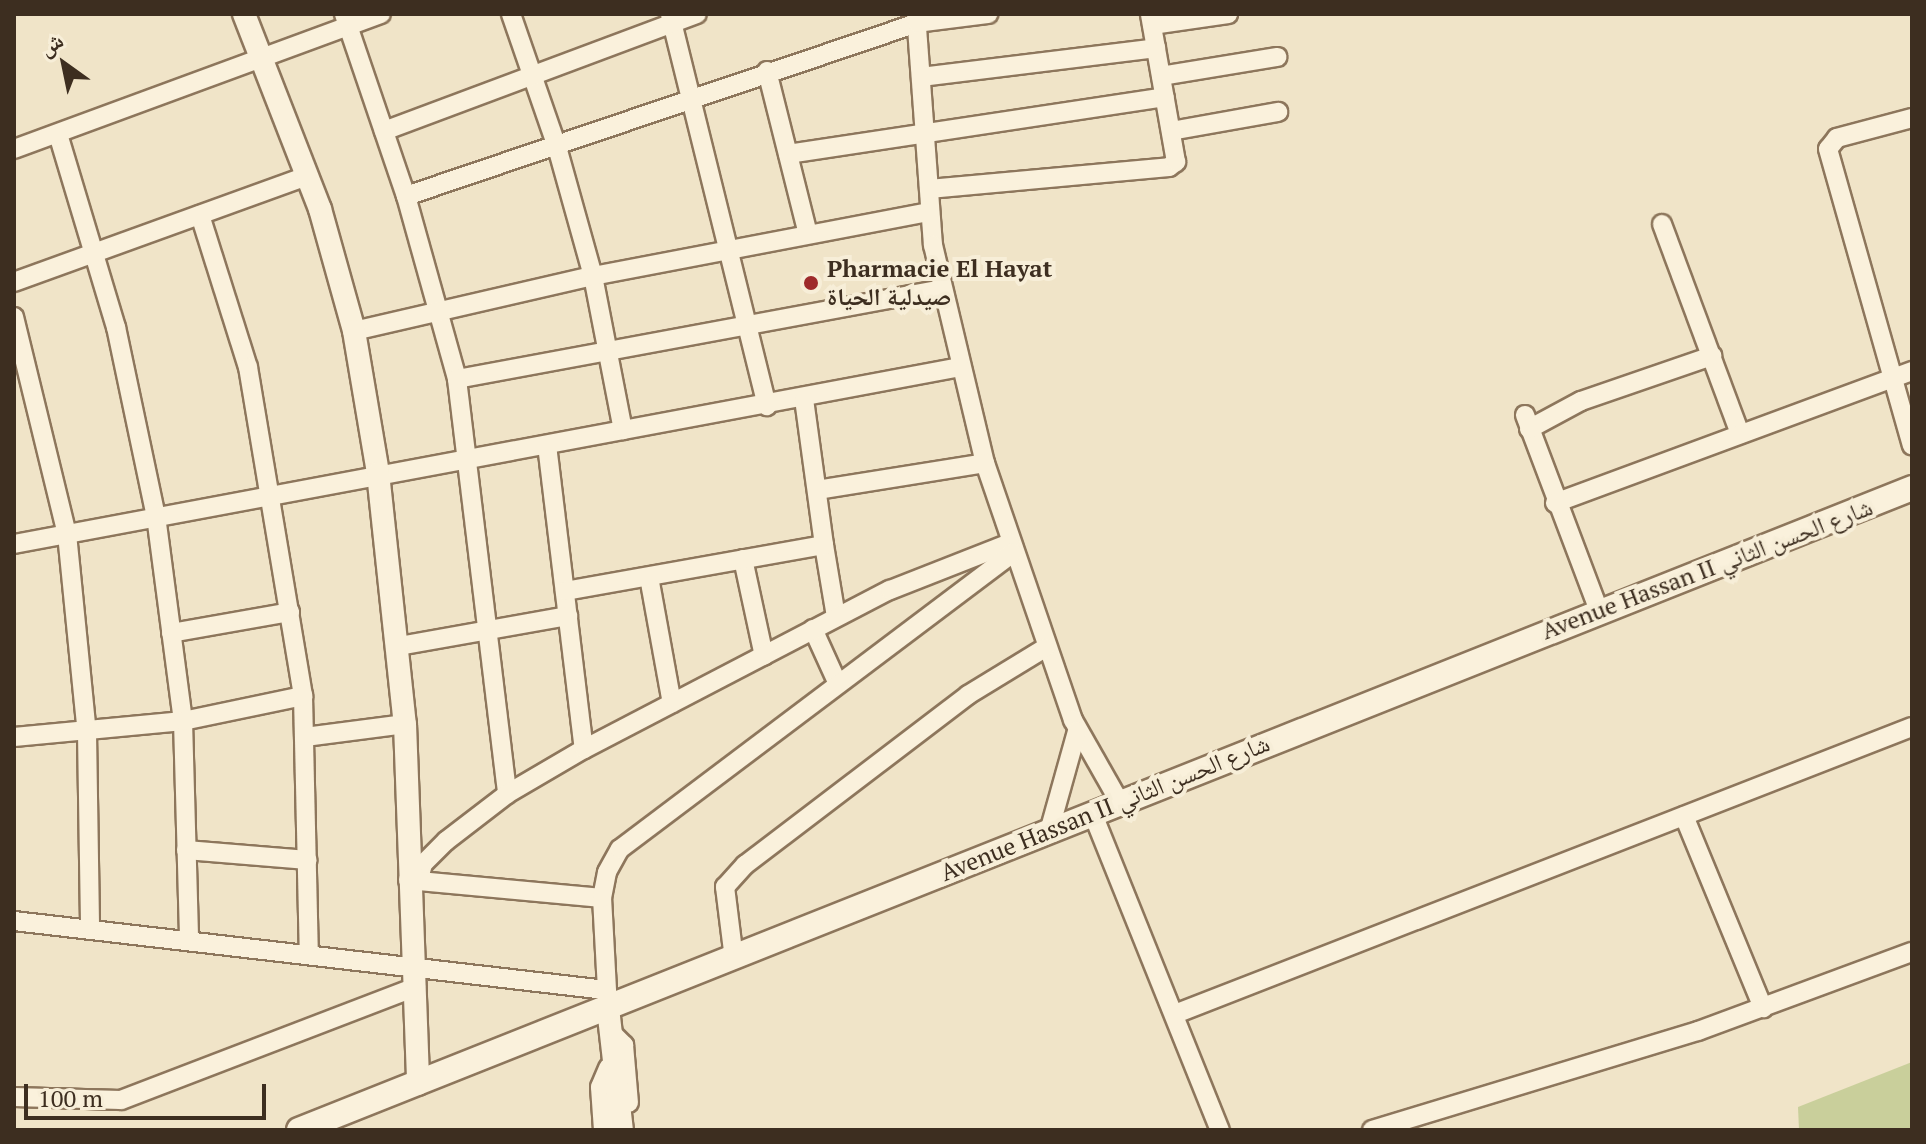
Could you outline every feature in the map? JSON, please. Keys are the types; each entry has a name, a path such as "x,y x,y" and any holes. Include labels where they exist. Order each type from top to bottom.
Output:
{"main road":[{"name":"Avenue Hassan II شارع الحسن الثاني","path":"299,1130 418,1084 607,999 734,959 1050,828 1912,488"}],"street":[{"path":"244,14 307,176 354,331 378,473 405,724 414,880 418,1084"},
{"path":"14,149 261,58 346,20 381,14"},
{"path":"511,14 557,147 593,276 611,354 623,430"},
{"path":"384,131 533,76 671,19 697,14"},
{"path":"406,196 691,101 916,19 988,14"},
{"path":"929,189 1169,167 1176,162 1151,19 1228,14"},
{"path":"671,19 767,406"},
{"path":"916,19 930,212 941,289 960,367 985,463 1045,648 1077,731 1119,801"},
{"path":"346,20 406,196 457,379 507,794"},
{"path":"921,77 1156,48"},
{"path":"1161,76 1277,57"},
{"path":"767,71 808,234"},
{"path":"788,154 1165,97"},
{"path":"1171,131 1278,112"},
{"path":"1912,118 1837,138 1828,149 1912,445"},
{"path":"58,134 96,253 156,516 183,721 189,941"},
{"path":"14,282 307,176"},
{"path":"354,331 593,276 930,212"},
{"path":"200,215 248,367 272,493 303,696 309,954"},
{"path":"1662,224 1740,434"},
{"path":"457,379 748,329 941,289"},
{"path":"14,317 67,534 87,733 90,930"},
{"path":"1599,611 1555,503 1527,422 1712,356"},
{"path":"14,544 378,473 767,406 960,367"},
{"path":"1555,503 1912,371"},
{"path":"804,399 836,617"},
{"path":"547,445 584,749"},
{"path":"817,490 985,463"},
{"path":"565,591 824,545"},
{"path":"414,880 433,852 507,794 584,749 938,567 1012,548"},
{"path":"622,1130 607,999 602,898 607,872 620,849 1012,548"},
{"path":"743,559 764,656"},
{"path":"649,577 672,703"},
{"path":"171,633 290,612"},
{"path":"399,646 568,616"},
{"path":"813,629 838,684"},
{"path":"734,959 725,887 745,865 968,695 1045,648"},
{"path":"14,737 87,733 183,721 303,696"},
{"path":"305,737 405,724"},
{"path":"1175,1014 1912,727"},
{"path":"1050,828 1077,731"},
{"path":"1092,812 1220,1130"},
{"path":"1684,816 1763,1008"},
{"path":"186,850 308,860"},
{"path":"414,880 602,898"},
{"path":"14,921 309,954 416,976 607,999"},
{"path":"1372,1130 1763,1008 1912,952"},
{"path":"14,1097 121,1100 416,976"},
{"path":"607,999 604,1032 614,1130"},
{"path":"613,1034 624,1045 632,1130"},
{"path":"603,1130 600,1087 608,1068"}],"green space":[{"path":"1912,1062 1912,1130 1799,1130 1798,1107"}],"place":[{"name":"Pharmacie El Hayat صيدلية الحياة","path":"811,283"}]}
